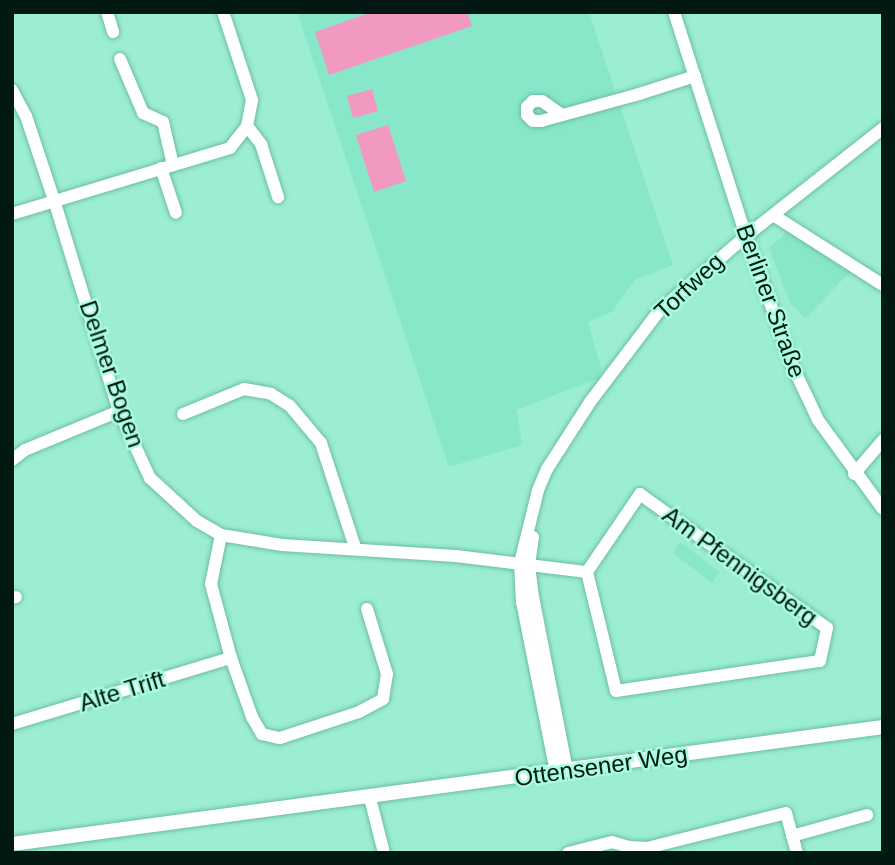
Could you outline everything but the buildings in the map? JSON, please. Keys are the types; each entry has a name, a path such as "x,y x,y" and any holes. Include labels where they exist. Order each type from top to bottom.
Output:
{"street":[{"path":"107,12 113,32"},
{"path":"12,215 230,148 247,126 252,100 223,12"},
{"name":"Berliner Straße","path":"674,12 746,236 809,401 854,474 883,509"},
{"path":"120,59 143,113 163,122 167,167 176,213"},
{"path":"562,115 695,76"},
{"name":"Delmer Bogen","path":"12,90 26,116 119,411 150,478 197,521 221,535 282,545 355,547 525,564"},
{"path":"247,126 261,144 278,197"},
{"name":"Torfweg","path":"561,772 524,612 525,564 543,495 561,448 590,402 659,311 746,236 883,128"},
{"path":"773,215 883,285"},
{"path":"183,414 244,389 271,394 290,406 321,443 355,547"},
{"path":"12,460 25,450 119,411"},
{"path":"854,474 883,440"},
{"name":"Am Pfennigsberg","path":"640,494 827,628 820,661 616,691 587,572 640,494"},
{"path":"221,535 211,584 231,658 252,717 262,734 280,738 359,712 383,699 387,674 367,609"},
{"path":"525,564 587,572"},
{"name":"Alte Trift","path":"12,724 231,658"},
{"name":"Ottensener Weg","path":"12,845 883,727"},
{"path":"370,798 384,853"},
{"path":"568,853 612,842 630,850 648,848 786,813 797,853"},
{"path":"792,836 867,815"}],"shaded area":[{"path":"297,12 589,12 673,265 635,280 612,312 588,322 602,371 599,378 517,410 522,445 449,467"},
{"path":"372,12 467,12 472,26 329,75 315,32"},
{"path":"372,89 378,111 353,118 347,96"},
{"path":"388,125 406,181 374,192 356,135"},
{"path":"788,231 851,271 805,319 789,301 769,248"},
{"path":"680,542 720,572 712,583 673,553"}]}
